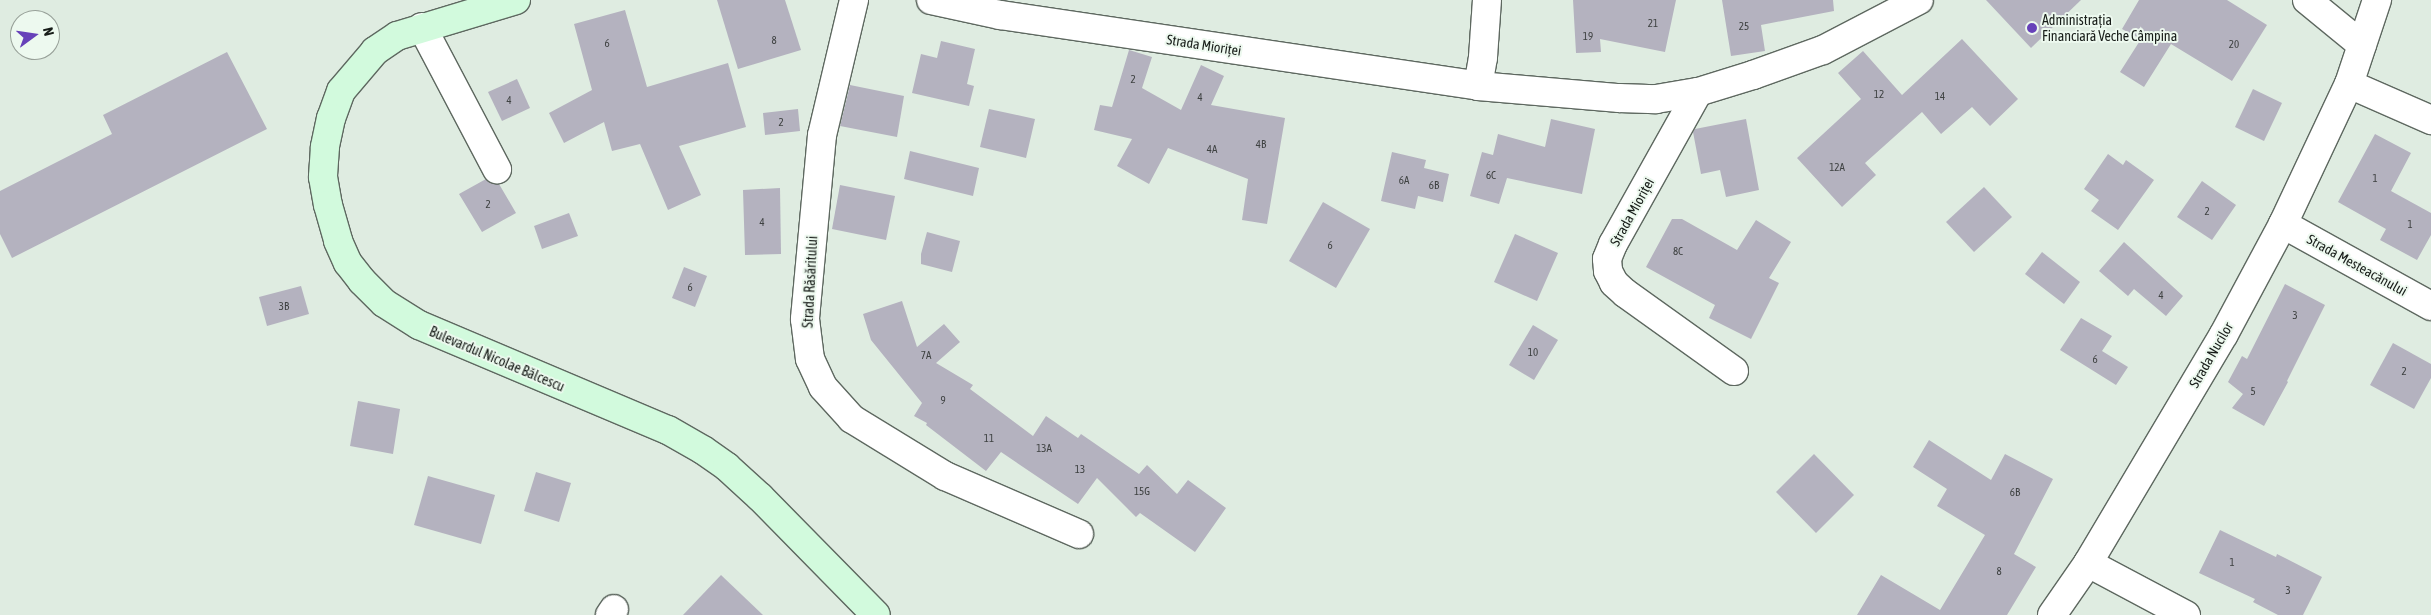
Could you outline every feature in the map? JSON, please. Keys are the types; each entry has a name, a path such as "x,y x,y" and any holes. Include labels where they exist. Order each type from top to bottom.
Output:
{"street":[{"name":"Bulevardul Nicolae Bălcescu","path":"516,0 397,36 375,51 341,91 331,118 324,147 323,177 328,205 338,241 348,263 362,281 384,303 418,325 668,430 703,450 727,467 760,497 876,615"},
{"name":"Strada Răsăritului","path":"854,0 822,135 805,320 810,360 823,387 852,419 945,476 1079,534"},
{"name":"Strada Mioriței","path":"931,0 1000,15 1478,86 1619,98 1656,99 1698,92 1823,50 1919,0"},
{"path":"1478,86 1483,56 1487,0"},
{"path":"2307,0 2362,45"},
{"path":"2377,0 2349,84 2431,120"},
{"path":"422,27 496,169"},
{"name":"Strada Nucilor","path":"2052,615 2088,562 2224,334 2283,224 2349,84"},
{"name":"Strada Mioriței","path":"1698,92 1613,244 1607,260 1608,271 1614,283 1625,293 1734,370"},
{"name":"Strada Mesteacănului","path":"2283,224 2431,306"},
{"path":"2088,562 2186,615"}],"building":[{"path":"717,0 785,0 801,50 738,69"},
{"path":"1573,0 1676,0 1665,52 1600,39 1601,52 1576,53"},
{"path":"1722,0 1833,0 1834,11 1761,25 1765,51 1731,56"},
{"name":"Administrația Financiară Veche Câmpina","path":"1986,0 2081,0 2031,48"},
{"path":"2139,0 2227,0 2267,25 2232,81 2171,44 2144,87 2120,72 2141,39 2122,29"},
{"path":"625,10 647,87 728,63 746,127 679,146 701,195 668,210 640,144 612,151 604,122 564,143 549,113 592,90 574,24"},
{"path":"1962,39 2018,99 1990,126 1972,107 1941,134 1922,112 1865,163 1876,175 1842,207 1797,158 1861,99 1838,73 1863,51 1902,95"},
{"path":"941,41 975,49 967,84 974,86 969,106 912,93 921,54 937,58"},
{"path":"1129,50 1152,57 1142,88 1181,110 1201,65 1224,76 1211,105 1285,118 1267,224 1242,220 1248,179 1168,148 1149,184 1117,166 1132,139 1094,130 1100,105 1112,107"},
{"path":"227,52 267,129 12,258 0,234 0,191 112,134 103,115"},
{"path":"517,79 530,108 502,121 488,92"},
{"path":"850,85 904,96 897,137 840,126"},
{"path":"2253,89 2282,103 2264,141 2235,127"},
{"path":"798,109 800,131 765,135 763,113"},
{"path":"989,109 1035,119 1026,158 980,147"},
{"path":"1551,119 1595,129 1582,194 1507,178 1499,204 1470,196 1482,152 1493,155 1498,134 1545,147"},
{"path":"1746,119 1759,190 1726,197 1720,170 1701,174 1693,132 1695,129"},
{"path":"2375,134 2411,153 2391,191 2431,213 2431,235 2417,260 2380,240 2386,229 2338,202"},
{"path":"910,151 979,168 973,196 904,179"},
{"path":"1392,152 1426,160 1424,168 1449,174 1443,202 1418,196 1415,209 1381,201"},
{"path":"2108,154 2123,165 2126,160 2154,180 2118,230 2091,211 2099,200 2084,189"},
{"path":"486,179 489,182 499,184 516,213 482,232 459,194"},
{"path":"2202,181 2236,205 2212,240 2177,217"},
{"path":"840,185 895,196 886,240 832,229"},
{"path":"1984,187 2012,217 1974,252 1946,222"},
{"path":"780,188 781,254 745,255 743,190"},
{"path":"1323,202 1370,229 1336,288 1289,261"},
{"path":"569,213 578,236 542,249 534,226"},
{"path":"1672,219 1682,219 1737,250 1756,220 1791,242 1769,278 1779,283 1751,339 1709,318 1715,305 1646,267"},
{"path":"927,232 960,241 952,272 921,264 921,254"},
{"path":"1515,234 1558,253 1537,301 1494,282"},
{"path":"2124,242 2183,296 2166,316 2134,289 2128,296 2099,271"},
{"path":"2042,252 2080,282 2064,304 2025,274"},
{"path":"684,267 707,276 695,307 672,298"},
{"path":"2285,284 2325,305 2288,382 2264,426 2232,408 2243,394 2228,382 2242,356 2247,359"},
{"path":"301,286 309,314 267,326 259,297"},
{"path":"902,301 917,347 944,324 960,342 936,363 973,385 970,389 1033,436 1046,416 1078,438 1081,434 1139,474 1147,465 1177,494 1188,480 1226,508 1195,552 1140,513 1136,517 1097,478 1078,504 1001,452 986,471 926,425 927,423 914,416 922,403 871,340 863,314"},
{"path":"2081,318 2112,336 2102,351 2128,367 2116,385 2060,350"},
{"path":"1533,325 1558,340 1534,380 1509,365"},
{"path":"2393,343 2431,364 2431,378 2414,409 2370,385"},
{"path":"358,401 400,409 393,454 350,446"},
{"path":"1929,440 1991,480 2005,454 2053,479 2014,554 2036,567 2007,615 1857,615 1881,575 1940,610 1985,535 1937,506 1947,489 1913,467"},
{"path":"1814,454 1854,495 1816,533 1776,492"},
{"path":"536,472 571,483 559,522 524,511"},
{"path":"428,476 495,495 481,544 414,525"},
{"path":"2220,530 2276,557 2277,554 2322,577 2303,615 2278,615 2253,602 2255,599 2199,573"},
{"path":"721,575 763,615 683,615"}],"place":[{"name":"Administrația Financiară Veche Câmpina","path":"2032,28"}]}
